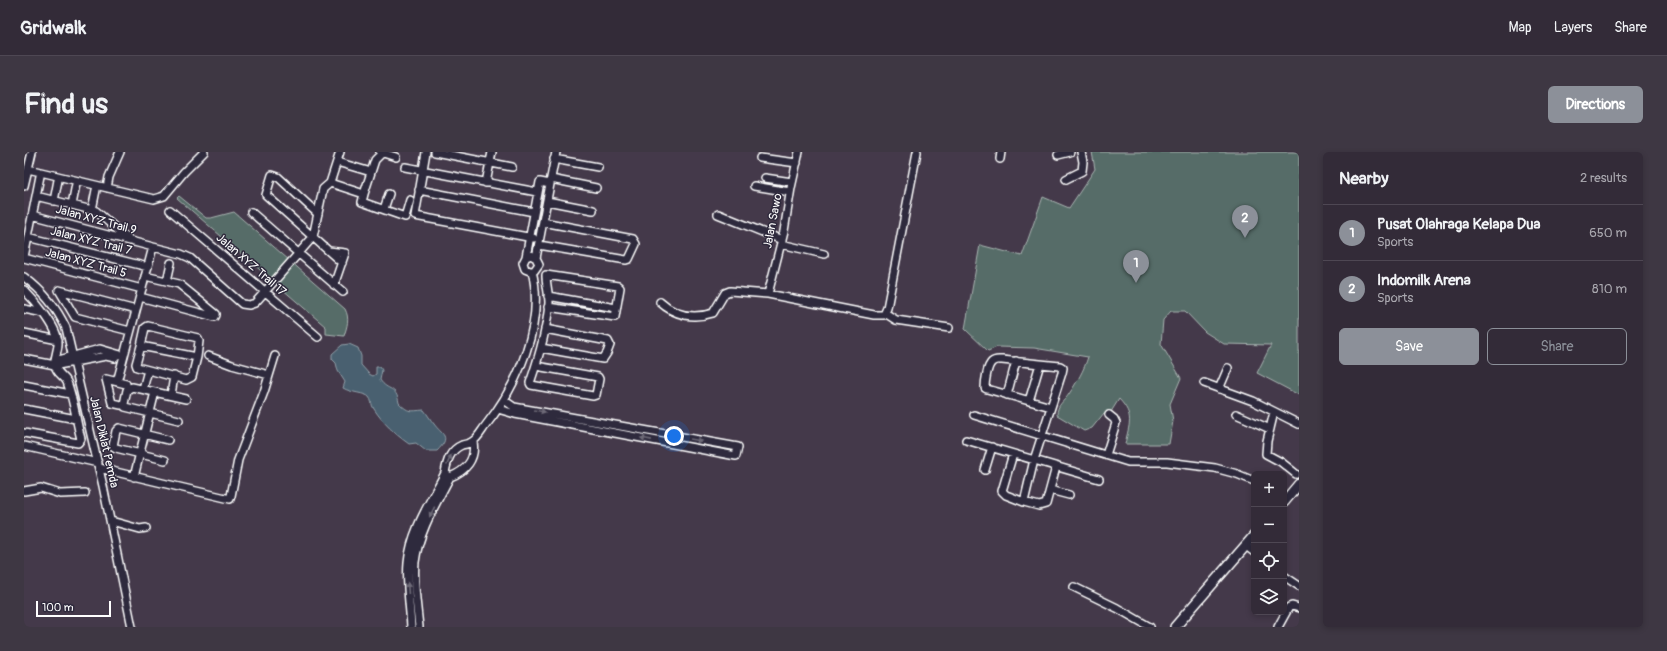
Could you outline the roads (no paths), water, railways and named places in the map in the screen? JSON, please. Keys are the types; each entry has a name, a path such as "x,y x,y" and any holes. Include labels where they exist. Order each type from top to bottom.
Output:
{"main road":[{"path":"1287,498 1299,484"},
{"path":"1175,627 1251,540"}],"street":[{"path":"24,186 32,152"},
{"path":"106,188 120,152"},
{"path":"28,169 147,198 159,198 164,196 184,172 204,152"},
{"path":"313,237 324,189 330,183 340,152"},
{"path":"396,157 382,152 375,160 362,202 405,217 410,200"},
{"path":"426,152 416,216 529,238 539,242 626,260 629,259 636,244 633,239 543,222"},
{"path":"435,152 512,167"},
{"path":"486,183 492,152"},
{"name":"Jalan Sawo","path":"768,294 781,242 799,152"},
{"path":"660,302 677,313 697,316 713,313 725,293 730,291 768,294 881,316 885,313 897,261 917,152"},
{"path":"1058,155 1070,152"},
{"path":"1066,179 1082,171 1083,162 1081,152"},
{"path":"532,271 538,265 536,258 555,155 598,167"},
{"path":"760,158 797,163"},
{"path":"337,162 371,172"},
{"path":"405,167 537,192"},
{"path":"24,257 40,176"},
{"path":"318,214 278,177 272,176 266,195 342,263 334,285"},
{"path":"765,178 792,182"},
{"path":"54,201 58,180"},
{"path":"532,271 527,270 524,267 523,262 526,257 540,182 596,188"},
{"path":"330,183 364,194"},
{"path":"72,205 76,184"},
{"path":"754,186 790,192"},
{"path":"92,210 96,190"},
{"path":"419,190 534,212"},
{"path":"384,210 389,194"},
{"path":"36,196 96,211 130,241"},
{"path":"547,201 593,210"},
{"name":"Jalan XYZ Trail 17","path":"170,210 318,338"},
{"path":"251,212 343,292"},
{"path":"718,214 781,242 824,254"},
{"name":"Jalan XYZ Trail 9","path":"32,215 181,254 190,258 242,304 249,305 255,303 313,237"},
{"name":"Jalan XYZ Trail 7","path":"28,237 148,267"},
{"path":"117,382 153,247"},
{"path":"526,257 531,256 536,258"},
{"name":"Jalan XYZ Trail 5","path":"24,257 142,289"},
{"path":"166,281 171,263"},
{"path":"419,627 415,562 419,543 448,475 447,461 453,451 458,447 473,442 504,400 523,363 528,347 535,301 532,271"},
{"path":"536,366 598,377 600,379 598,392 593,396 531,385 530,383 541,348 545,329 548,301 546,276 547,274 619,287 615,317 548,301"},
{"path":"140,297 215,317 216,314 179,284 146,276"},
{"name":"Jalan Diklat Pemda","path":"24,277 39,288 59,313 66,328 99,466 132,627"},
{"path":"24,290 37,302 58,340 55,364 58,373 67,381 81,439 78,443 24,433"},
{"path":"130,331 75,317 59,290 136,310"},
{"path":"535,301 616,308"},
{"path":"24,309 44,313"},
{"path":"885,313 896,320 949,328"},
{"path":"148,326 198,338 197,357 190,379 186,380 136,366 140,346 145,328 148,326"},
{"path":"541,348 602,360 610,345 608,341 545,329"},
{"path":"24,333 58,340"},
{"path":"140,346 197,357"},
{"path":"24,359 55,364 74,359 106,356 123,358"},
{"path":"208,356 232,365 269,375"},
{"path":"24,446 230,498 238,460 275,356"},
{"path":"1024,502 1034,460 1042,436 1051,407 1063,368 1060,366 1016,361 994,360 990,364 986,388 1051,407"},
{"path":"1007,395 1016,361"},
{"path":"1029,401 1040,364"},
{"path":"1220,389 1228,368"},
{"path":"143,389 148,370"},
{"path":"171,395 174,376"},
{"path":"121,405 112,403 106,379 126,384"},
{"path":"1204,383 1253,401 1299,424"},
{"path":"24,385 70,394"},
{"path":"179,420 124,406 128,388 132,387 143,389 186,399"},
{"path":"135,475 155,392"},
{"path":"498,409 516,411 738,447 736,456 516,411 504,400"},
{"path":"24,409 76,419"},
{"path":"1274,412 1266,454 1281,462 1296,474"},
{"path":"1236,414 1270,429"},
{"path":"974,415 1128,462 1167,462 1215,468 1251,480"},
{"path":"1106,455 1116,423 1109,415"},
{"path":"165,460 114,448 113,446 116,431 119,428 168,440"},
{"path":"966,440 1099,479"},
{"path":"448,475 459,474 468,466 474,452 473,442"},
{"path":"985,470 992,447"},
{"path":"1013,454 1002,491 1006,495 1024,502 1043,506 1047,502 1056,467"},
{"path":"411,627 407,578 410,554 421,519 448,475"},
{"path":"24,490 41,488 60,494 85,492"},
{"path":"1050,490 1069,495"},
{"path":"111,521 140,529 146,528"},
{"path":"1246,546 1251,550"},
{"path":"1287,578 1299,586"},
{"path":"1074,587 1117,608 1150,627"},
{"path":"1278,627 1286,610 1295,607"}],"water":[{"path":"349,344 358,348 361,356 361,365 369,374 373,376 376,374 376,367 380,367 382,370 380,380 383,384 394,391 398,397 399,403 402,406 410,411 424,410 445,439 442,446 437,451 426,451 416,443 409,444 385,424 373,407 369,397 343,388 345,382 338,371 336,363 332,359 332,354 342,345"}],"place":[{"name":"Indomilk Arena","path":"1245,238"},
{"name":"Pusat Olahraga Kelapa Dua","path":"1136,283"}]}
